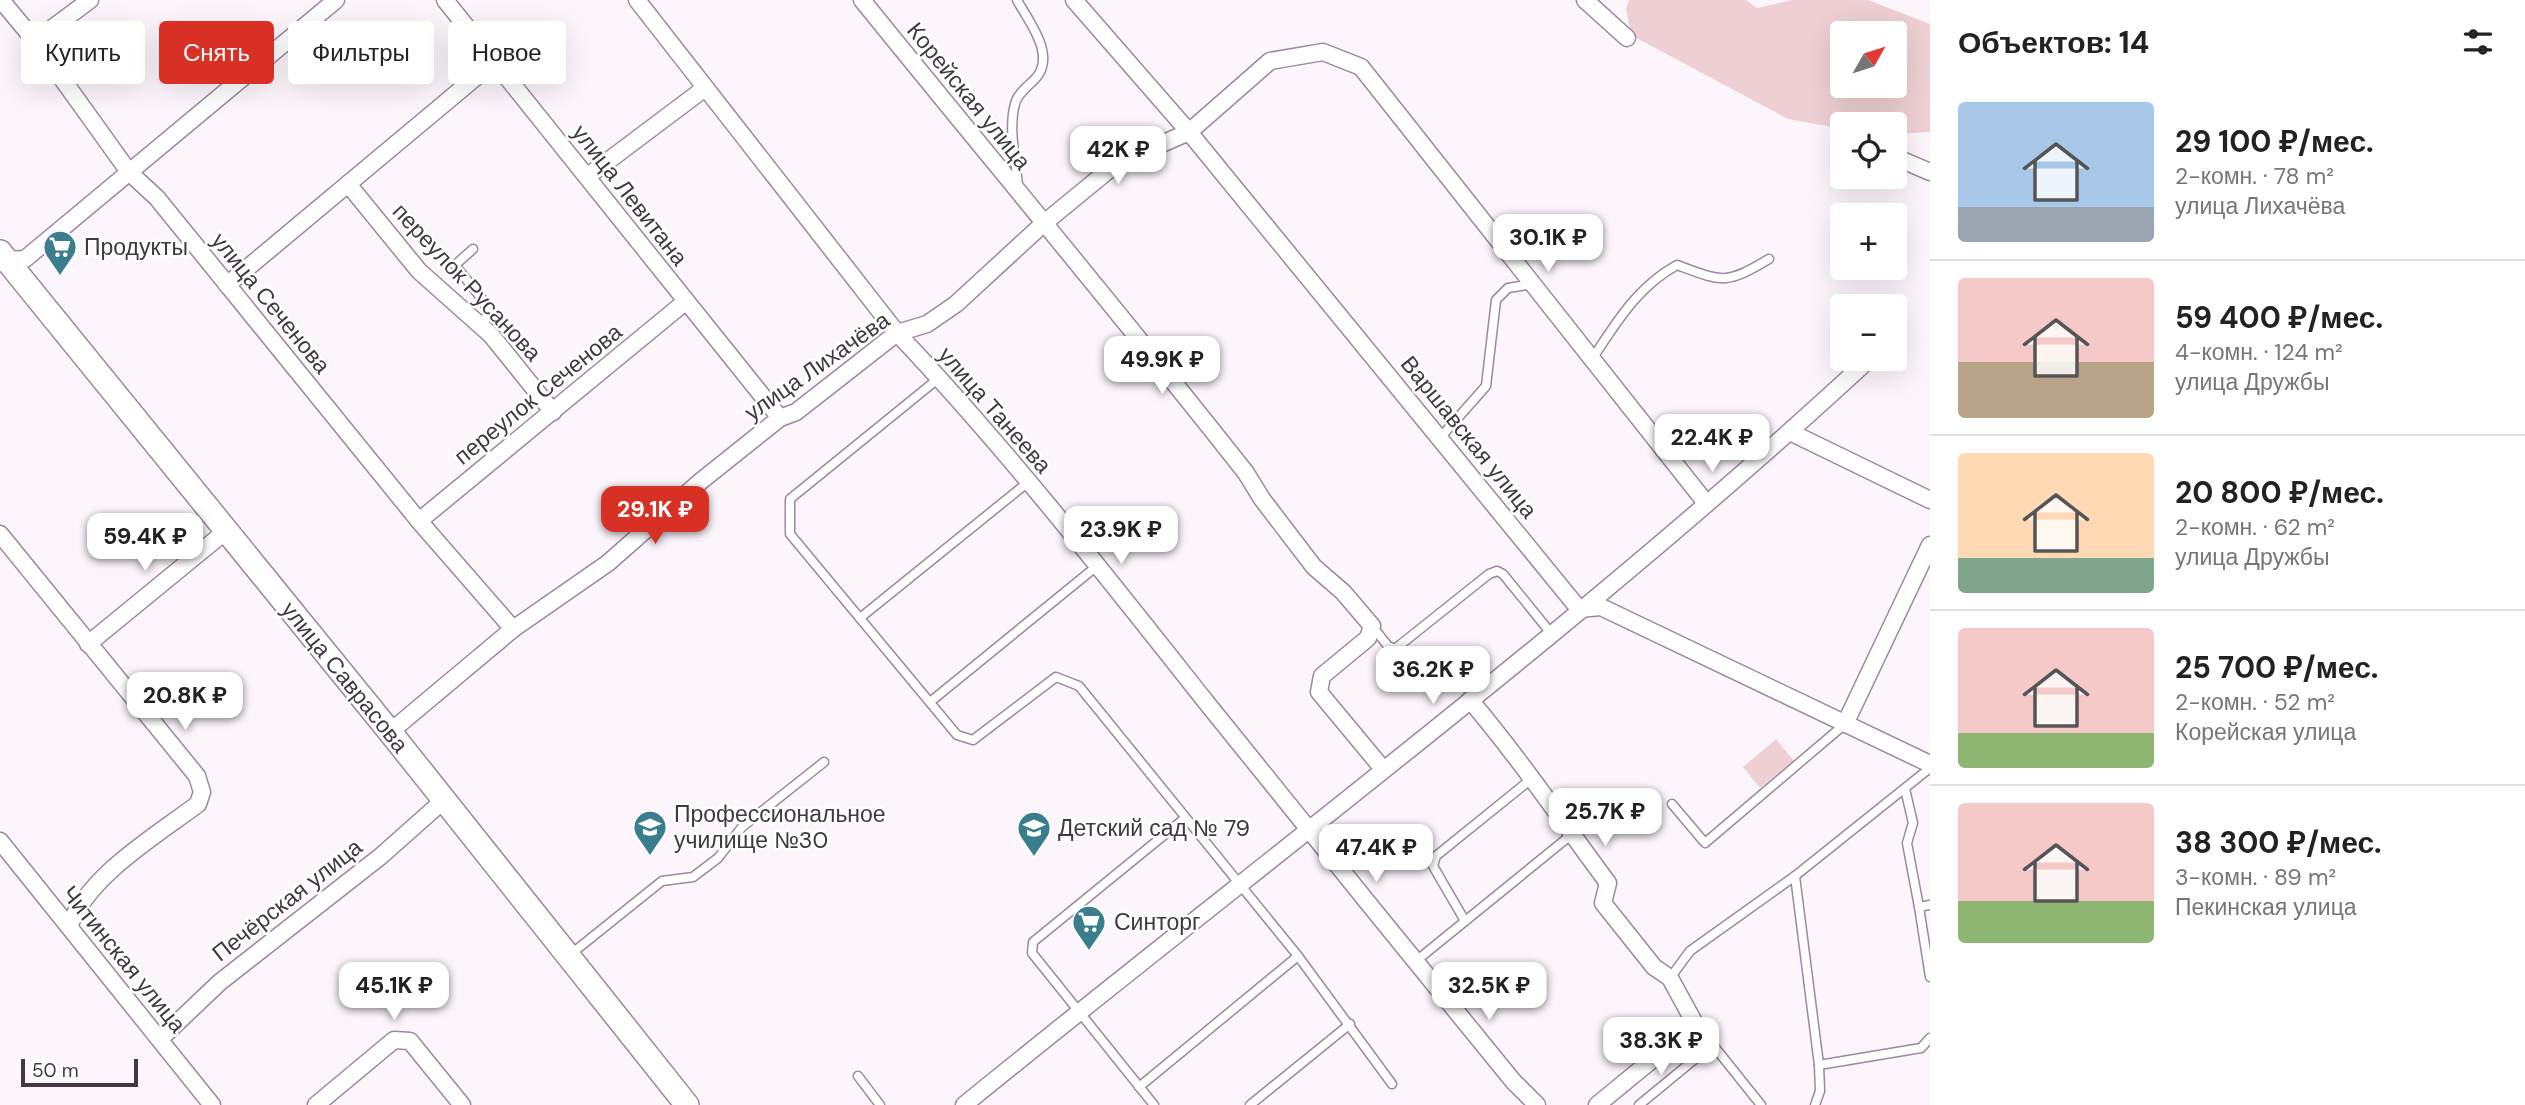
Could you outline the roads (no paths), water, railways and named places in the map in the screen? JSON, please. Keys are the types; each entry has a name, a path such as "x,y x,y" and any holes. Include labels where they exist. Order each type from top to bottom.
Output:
{"street":[{"name":"улица Сеченова","path":"1,0 21,24"},
{"path":"62,21 90,0"},
{"path":"2,259 25,259 335,0"},
{"name":"улица Левитана","path":"445,0 462,21"},
{"name":"улица Танеева","path":"638,0 897,333 939,377 1097,566 1308,830 1513,1081 1537,1105"},
{"name":"Корейская улица","path":"862,0 1018,194 1107,297 1314,566 1343,592 1372,626"},
{"name":"Варшавская улица","path":"1074,0 1189,132 1579,609"},
{"path":"1585,0 1627,38"},
{"name":"улица Лихачёва","path":"390,732 513,629 608,563 701,481 780,418 796,412 897,333 927,324 956,304 1043,224 1116,164 1189,132 1270,61 1323,52 1361,67 1533,284"},
{"name":"улица Сеченова","path":"66,84 130,172 157,198 279,345 317,397 419,521 513,629"},
{"path":"227,285 468,84"},
{"name":"улица Левитана","path":"512,84 780,418"},
{"path":"587,176 705,88"},
{"path":"1907,162 1930,172"},
{"name":"переулок Русанова","path":"348,184 419,271 482,328 552,412"},
{"name":"улица Саврасова","path":"2,259 390,732 687,1105"},
{"path":"1533,284 1706,503"},
{"name":"переулок Сеченова","path":"419,521 685,302"},
{"path":"964,1105 1470,700 1790,432 1855,371"},
{"path":"1790,432 1930,500"},
{"path":"88,644 226,531"},
{"path":"0,534 197,776 202,792 198,804 132,852 83,898 69,927"},
{"path":"1845,724 1930,545"},
{"path":"1579,609 1601,607 1930,766"},
{"path":"1372,626 1368,638 1322,676 1320,692 1383,769"},
{"path":"1470,700 1523,762 1531,779 1565,821 1571,835 1608,883 1603,903 1654,967 1670,978 1693,1020 1664,1050 1597,1105"},
{"name":"Печёрская улица","path":"160,1039 220,982 381,856 444,800"},
{"name":"Читинская улица","path":"0,841 212,1105"},
{"path":"316,1105 394,1040 410,1041 462,1105"}],"lane":[{"path":"1017,0 1042,46 1044,59 1042,71 1016,99 1012,114 1018,194"},
{"path":"473,249 455,264 482,299 488,312 482,328"},
{"path":"1592,359 1632,300 1655,278 1677,265 1720,281 1746,272 1769,259"},
{"path":"1440,438 1486,386 1496,300 1508,288 1533,284"},
{"path":"939,377 790,499 790,534 957,736 973,740 1056,677 1068,679 1079,686 1298,956 1392,1084"},
{"path":"860,618 1027,483"},
{"path":"930,702 1097,566"},
{"path":"1372,626 1388,646 1395,649 1489,573 1497,571 1503,574 1550,632"},
{"path":"1672,804 1705,843 1835,736 1845,724"},
{"path":"569,956 662,881 694,877 718,858 742,827 824,762"},
{"path":"1670,978 1690,951 1795,876 1930,766"},
{"path":"1465,921 1433,866 1436,856 1531,779"},
{"path":"1905,789 1913,823 1907,843 1930,977"},
{"path":"1154,1105 1032,953 1033,942 1185,817"},
{"path":"1416,961 1571,835"},
{"path":"1795,876 1819,1066 1820,1091 1815,1105"},
{"path":"1919,906 1930,905"},
{"path":"1139,1087 1298,956"},
{"path":"1693,1020 1761,1105"},
{"path":"1250,1105 1350,1024"},
{"path":"1819,1066 1921,1048 1930,1038"},
{"path":"1639,1105 1712,1045"},
{"path":"858,1076 880,1105"}],"place":[{"name":"Продукты","path":"60,277"},
{"name":"Профессиональное училище №30","path":"650,857"},
{"name":"Детский сад № 79","path":"1034,858"},
{"name":"Синторг","path":"1089,952"}]}
